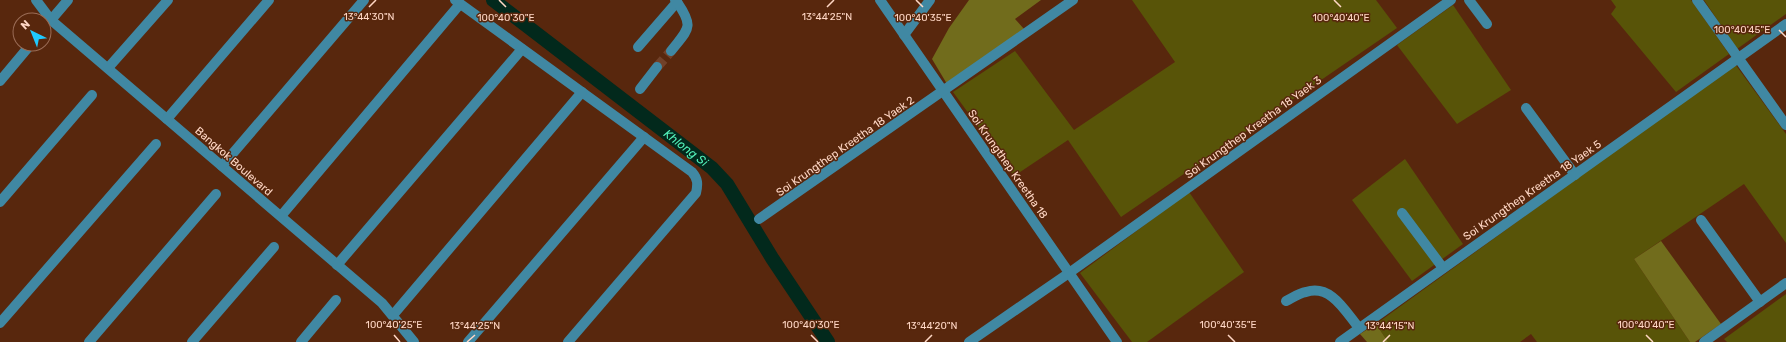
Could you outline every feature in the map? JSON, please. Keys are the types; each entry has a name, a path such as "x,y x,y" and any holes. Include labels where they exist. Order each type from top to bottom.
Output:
{"street":[{"name":"Bangkok Boulevard","path":"36,0 45,12"},
{"path":"52,19 68,0"},
{"path":"108,68 168,0"},
{"path":"167,119 269,0"},
{"path":"222,166 364,0"},
{"name":"Soi Krungthep Kreetha 18","path":"880,0 1117,342"},
{"path":"904,35 930,0"},
{"name":"Soi Krungthep Kreetha 18 Yaek 2","path":"760,220 1073,0"},
{"name":"Soi Krungthep Kreetha 18 Yaek 3","path":"969,342 1069,273 1451,0"},
{"path":"1469,0 1487,24"},
{"path":"1698,0 1786,125"},
{"path":"638,47 676,1 687,17 688,23 686,32 671,51"},
{"path":"281,216 457,2 692,172 697,178 698,185 696,193 568,342"},
{"name":"Bangkok Boulevard","path":"52,21 382,303 414,342"},
{"name":"Soi Krungthep Kreetha 18 Yaek 5","path":"1340,342 1786,24"},
{"path":"338,265 522,49"},
{"path":"0,81 24,52"},
{"path":"640,89 657,67"},
{"path":"393,315 582,92"},
{"path":"0,202 92,95"},
{"path":"1526,108 1574,175"},
{"path":"468,342 644,137"},
{"path":"0,323 156,144"},
{"path":"89,342 216,194"},
{"path":"1402,213 1443,268"},
{"path":"1701,220 1760,302"},
{"path":"192,342 274,247"},
{"path":"1704,342 1786,283"},
{"path":"1286,301 1305,292 1318,290 1324,291 1331,295 1359,328"},
{"path":"301,342 336,300"}],"shaded area":[{"path":"969,0 1041,0 1015,19 1024,29 947,84 932,59 949,28"},
{"path":"1132,0 1376,0 1397,28 1121,217 1068,140 1014,176 953,92 1015,51 1074,130 1175,62"},
{"path":"1611,0 1691,0 1729,54 1676,92 1611,14 1616,7"},
{"path":"1704,0 1786,0 1786,14 1737,49"},
{"path":"1453,5 1511,90 1457,124 1397,45"},
{"path":"1735,64 1786,134 1786,243 1744,184 1634,259 1690,342 1537,342 1531,334 1520,342 1388,342 1376,324"},
{"path":"1405,159 1463,244 1412,281 1352,200"},
{"path":"1189,192 1244,272 1147,342 1132,342 1080,273"},
{"path":"1661,241 1721,324 1695,342 1690,342 1634,259"},
{"path":"1786,294 1786,342 1727,342 1724,339"},
{"path":"1376,324 1388,342 1367,342 1360,334"}],"waterway":[{"name":"Khlong Si","path":"493,0 712,168 727,184 772,258 828,342"}],"tunnel":[{"path":"657,67 671,51"}]}
